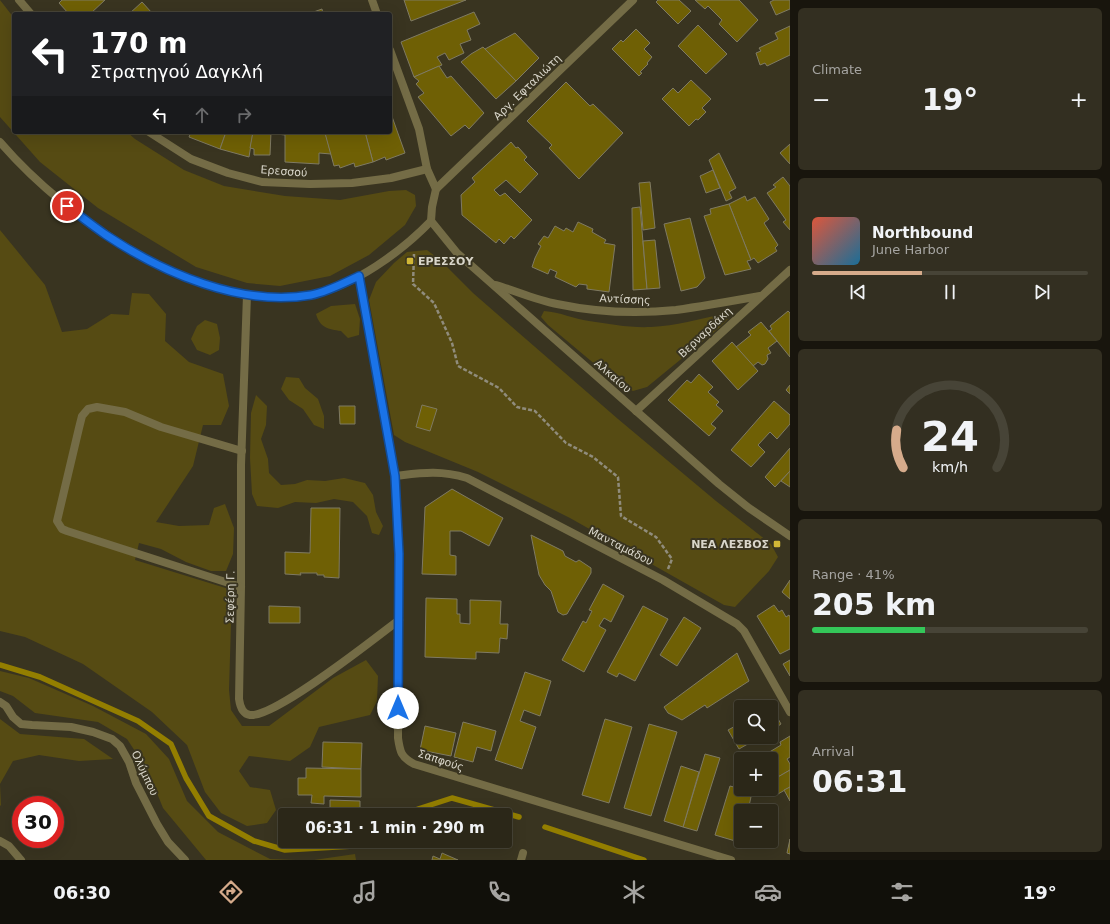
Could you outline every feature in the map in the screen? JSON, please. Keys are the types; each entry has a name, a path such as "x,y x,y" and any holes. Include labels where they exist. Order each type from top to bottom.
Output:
{"street":[{"path":"19,0 29,12"},
{"path":"372,0 376,12"},
{"name":"Αργ. Εφταλιώτη","path":"436,189 633,0"},
{"path":"0,142 43,187 105,235 140,256 184,277 247,295 288,297 312,294 359,276 395,254 415,238 431,222 432,207 436,189 427,169 419,129 392,55"},
{"name":"Ερεσσού","path":"152,134 191,159 228,173 262,182 310,184 352,183 391,178 427,169"},
{"name":"Αλκαίου","path":"431,222 457,253 719,484 749,508 790,536"},
{"name":"Βερναρδάκη","path":"636,411 790,270"},
{"name":"Σαπφούς","path":"359,276 395,476 398,525 398,738 400,750 405,759 414,764 726,859"},
{"name":"Αντίσσης","path":"491,283 555,304 580,308 645,312 675,310 760,296"},
{"name":"Σεφέρη Γ.","path":"247,295 242,451 240,708 246,714 251,716 273,707 328,674 399,620"},
{"path":"241,587 67,531 62,529 58,521 82,416 88,409 97,407 125,412 162,427 242,451"},
{"name":"Μανταμάδου","path":"395,476 432,472 451,474 467,478 663,580 742,628 790,712"},
{"name":"Ολύμπου","path":"0,702 6,706 13,717 21,724 71,727 94,732 112,739 120,746 129,762 136,783 157,824 168,842 185,860"},
{"path":"0,840 10,846 21,860"}],"path":[{"path":"415,238 413,284 434,303 452,343 458,366 499,388 517,407 535,411 566,443 593,457 618,477 620,516 656,537 672,559 663,580"}],"shaded area":[{"path":"0,0 12,15 12,130 0,117"},
{"path":"15,134 129,134 184,170 224,186 285,196 340,200 389,191 406,190 415,195 416,206 405,225 369,255 330,276 280,286 247,283 196,267 98,208 40,162"},
{"path":"0,230 45,285 62,332 87,329 111,314 129,315 132,293 149,294 166,314 165,341 189,362 223,374 229,406 221,425 203,425 193,466 156,522 179,526 209,525 214,508 225,504 234,528 233,554 226,571 211,571 186,562 161,549 139,543 135,560 232,590 229,690 231,710 242,726 269,726 333,678 366,660 378,676 377,701 370,715 319,727 310,747 290,761 249,756 239,771 250,787 270,790 276,810 267,823 247,826 221,813 205,792 187,745 152,712 83,664 25,637 0,631"},
{"path":"427,250 440,260 473,293 618,419 716,501 771,544 778,557 769,571 735,607 724,605 570,518 478,472 405,442 394,435 369,300 376,282 394,263 407,252"},
{"path":"355,304 360,319 359,335 348,338 341,331 322,325 316,314 331,306"},
{"path":"544,311 583,320 635,327 669,325 723,314 728,319 647,387 633,391 621,386 548,325 541,317"},
{"path":"205,320 217,324 220,338 219,350 210,355 197,350 191,339 197,326"},
{"path":"286,377 299,378 305,388 318,399 324,416 324,429 314,425 303,409 289,400 281,389"},
{"path":"256,395 267,406 266,425 261,439 268,459 269,473 281,485 295,484 307,480 325,481 344,478 365,483 373,495 376,512 383,526 379,535 372,533 367,516 353,502 334,499 316,503 295,502 278,508 257,506 252,494 250,458 251,413"},
{"path":"0,671 29,678 93,706 146,734 169,759 187,801 218,832 270,859 296,860 206,860 163,808 148,771 127,739 98,722 35,713 13,696 0,691"},
{"path":"0,719 20,734 84,739 113,759 79,761 39,755 13,761 0,784"},
{"path":"0,784 1,805 0,806"},
{"path":"355,854 356,860 314,860"}],"building":[{"path":"62,0 105,0 92,12 67,12 59,3"},
{"path":"404,0 466,0 411,21"},
{"path":"658,0 679,0 691,11 678,24 656,2"},
{"path":"695,0 739,0 758,20 737,42 719,24 722,20 708,6 705,9"},
{"path":"774,0 790,0 790,9 776,15 770,2"},
{"path":"142,2 151,12 131,12"},
{"path":"322,9 323,12 314,12"},
{"path":"474,12 480,24 467,30 471,40 460,44 464,53 449,60 445,53 437,57 442,65 414,77 401,42"},
{"path":"698,25 727,54 706,74 678,46"},
{"path":"790,26 790,55 767,66 765,63 760,65 756,53 761,51 759,48 778,39 775,33"},
{"path":"636,29 650,43 644,49 652,57 647,63 648,64 640,72 642,73 639,76 612,49 621,40 623,42"},
{"path":"515,33 539,58 516,81 485,49"},
{"path":"483,47 516,81 496,99 461,62"},
{"path":"439,66 447,78 451,76 484,113 469,129 465,125 451,136 418,97 424,93 416,84 419,81 414,77"},
{"path":"691,80 711,99 702,108 706,112 689,126 662,99 673,88 678,93"},
{"path":"566,82 590,106 593,104 623,133 579,179 549,148 552,145 527,121"},
{"path":"392,117 405,153 386,160 385,157 373,162 366,134 392,134"},
{"path":"190,134 225,134 220,149 189,137"},
{"path":"225,134 253,134 249,157 220,149"},
{"path":"253,134 271,134 270,155 254,155 254,149 250,148"},
{"path":"277,134 326,134 331,154 319,153 319,164 285,162 285,135"},
{"path":"325,134 366,134 373,162 355,167 354,163 340,168 339,165 334,166"},
{"path":"511,142 527,157 524,160 538,174 520,193 506,180 494,190 500,196 505,193 532,220 514,239 511,236 504,244 499,239 496,243 462,215 461,195 475,182 472,178"},
{"path":"790,144 790,164 780,153"},
{"path":"719,153 736,188 729,192 732,198 726,201 709,160"},
{"path":"713,170 720,188 706,193 700,176"},
{"path":"783,177 790,186 790,230 783,222 786,220 767,193 776,187 773,185"},
{"path":"650,182 655,228 643,230 639,183"},
{"path":"745,196 747,201 755,197 769,219 764,223 778,245 775,248 777,251 758,263 754,258 751,260 729,204"},
{"path":"729,204 751,260 747,261 751,269 725,275 704,216 711,214 710,209"},
{"path":"640,207 647,289 633,290 632,208"},
{"path":"690,218 705,278 697,287 681,291 664,224"},
{"path":"578,222 593,229 592,232 606,240 604,243 615,245 609,292 587,289 587,285 579,284 576,287 555,277 557,272 550,269 548,274 532,267 541,246 538,244 544,236 548,238 555,226 564,231 566,228 573,232"},
{"path":"655,240 660,288 647,289 643,241"},
{"path":"788,311 790,313 790,357 769,331 772,329 770,326"},
{"path":"761,322 777,341 768,348 771,353 767,355 768,359 765,364 762,365 758,362 753,366 736,347 751,335 748,332"},
{"path":"732,342 758,371 738,390 712,361"},
{"path":"699,374 713,387 708,392 719,402 716,405 723,411 711,424 716,428 709,436 668,400 687,380 691,383"},
{"path":"790,385 790,394 786,390"},
{"path":"774,401 790,415 790,424 777,439 770,432 758,445 765,452 751,467 731,450"},
{"path":"422,405 437,409 430,431 416,427"},
{"path":"339,406 355,406 355,424 340,424"},
{"path":"790,448 790,471 775,487 765,477"},
{"path":"790,471 790,487 781,481"},
{"path":"452,489 503,518 489,546 461,531 450,531 450,555 456,556 456,575 422,574 425,507"},
{"path":"311,508 340,508 339,578 324,577 324,575 317,575 317,573 300,573 301,575 285,574 285,552 310,553"},
{"path":"531,535 563,551 565,556 576,562 579,560 591,568 591,573 567,614 563,615 558,612 551,591 539,575"},
{"path":"790,580 790,599 782,592"},
{"path":"603,584 624,596 611,622 604,618 599,626 606,630 584,672 562,660 583,621 586,623 592,611 589,610"},
{"path":"426,598 457,599 457,614 460,614 460,623 470,624 470,600 501,601 500,624 508,624 507,639 500,638 499,653 476,652 476,659 425,657"},
{"path":"774,605 779,612 782,610 786,617 789,615 790,617 790,649 780,654 757,616"},
{"path":"269,606 300,607 300,623 269,623"},
{"path":"643,606 668,619 635,681 619,673 617,677 607,672"},
{"path":"684,617 701,628 677,666 660,655"},
{"path":"737,653 749,681 707,708 705,705 682,720 668,713 664,707"},
{"path":"790,660 790,676 783,664"},
{"path":"525,672 551,681 540,716 524,710 520,721 536,727 522,769 495,760"},
{"path":"605,719 632,727 609,803 582,795"},
{"path":"778,719 781,724 778,726"},
{"path":"463,722 496,731 491,751 477,747 473,762 454,757"},
{"path":"649,724 677,732 651,816 624,808"},
{"path":"425,726 456,733 451,756 420,750"},
{"path":"734,727 734,740 728,730"},
{"path":"790,736 790,757 787,759 790,764 790,770 778,777 778,752 770,752 781,745 780,742"},
{"path":"323,742 362,743 361,769 322,767"},
{"path":"736,744 748,744 739,749"},
{"path":"705,754 720,758 697,831 683,827"},
{"path":"681,766 699,772 683,827 664,821"},
{"path":"306,768 361,769 361,797 324,796 324,804 311,803 312,795 298,795 298,778 306,778"},
{"path":"790,770 790,787 778,794 778,777"},
{"path":"730,786 734,787 734,796 751,796 749,804 734,804 734,841 715,835"},
{"path":"790,787 790,801 784,790"},
{"path":"330,800 360,801 360,808 330,808"},
{"path":"790,839 790,854 787,853"},
{"path":"442,853 458,860 432,860 433,856 440,859"}],"waterway":[{"path":"0,665 40,677 138,721 171,744 186,778 209,816 254,841 278,848"},
{"path":"421,808 452,798 487,808"},
{"path":"512,815 519,817"},
{"path":"545,827 644,860"},
{"path":"278,848 285,850 320,848"}],"place":[{"name":"ΕΡΕΣΣΟΥ","path":"410,261"},
{"name":"ΝΕΑ ΛΕΣΒΟΣ","path":"777,544"}],"route":[{"path":"67,206 105,235 140,256 184,277 247,295 288,297 312,294 359,276 395,476 399,554 398,708"}]}
